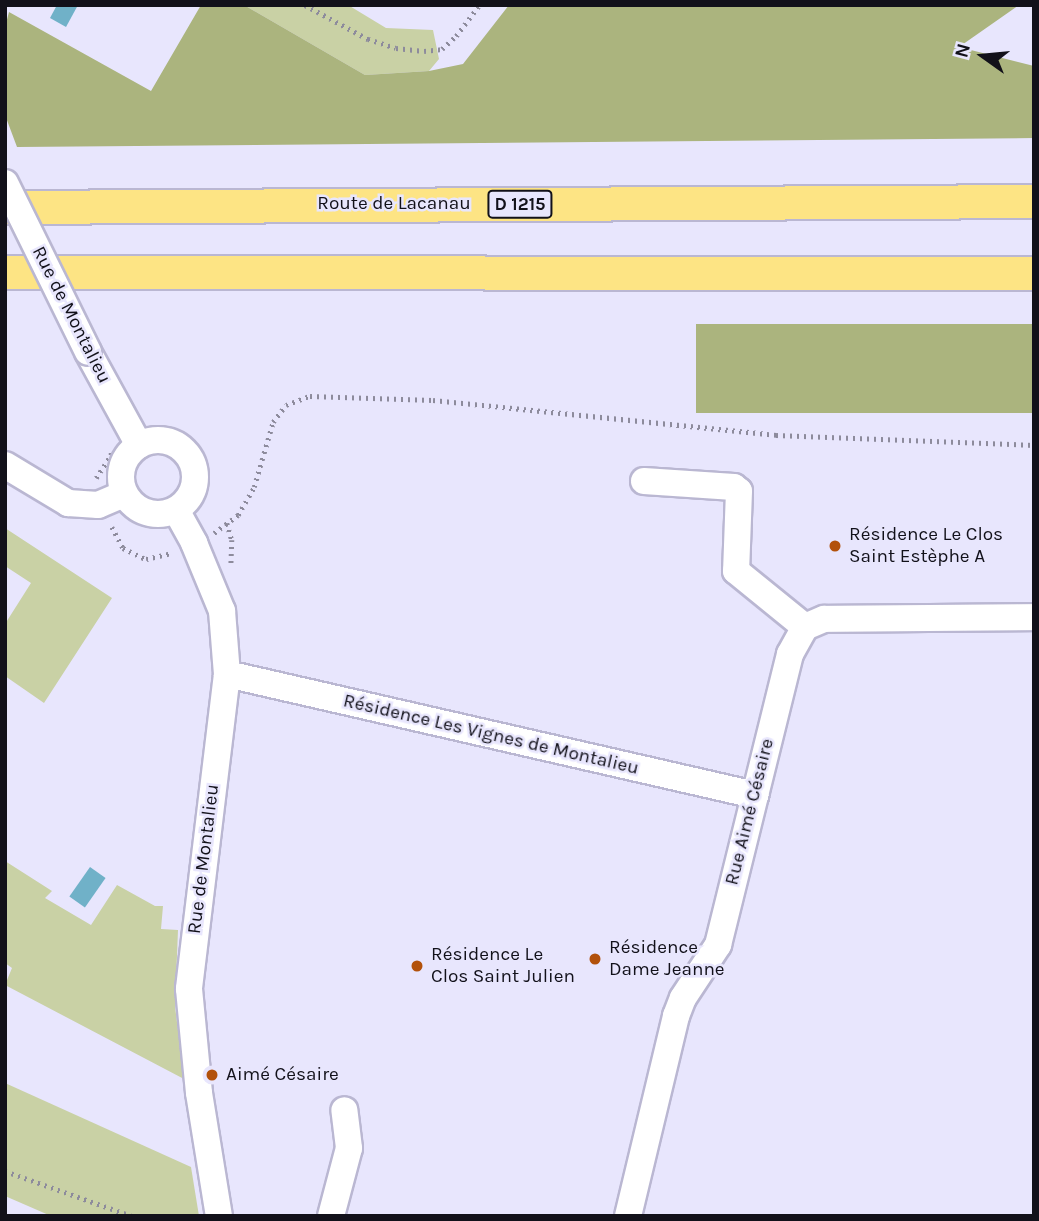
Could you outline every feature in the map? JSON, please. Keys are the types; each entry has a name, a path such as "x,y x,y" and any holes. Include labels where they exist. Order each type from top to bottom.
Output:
{"main road":[{"name":"Route de Lacanau","path":"5,206 1034,201"},
{"path":"5,272 1034,273"}],"street":[{"name":"Rue de Montalieu","path":"5,183 88,352 139,445"},
{"path":"5,465 68,503 113,498 141,511 165,515 186,503 195,482 190,459 173,443 162,440 139,445 124,461 113,498"},
{"path":"644,481 734,487 739,491 736,571 805,627 824,619 1034,617"},
{"name":"Rue de Montalieu","path":"176,510 194,542 222,611 227,674 190,989 199,1093 223,1214"},
{"name":"Rue Aimé Césaire","path":"628,1216 676,1016 683,998 718,945 790,654 805,627"},
{"name":"Résidence Les Vignes de Montalieu","path":"227,674 755,795"},
{"path":"331,1216 349,1148 344,1110"}],"path":[{"path":"305,5 368,39 396,48 424,51 442,49 456,36 479,5"},
{"path":"111,444 111,455 93,483 113,498 123,548 146,559 174,552 216,531 238,515 254,487 273,422 286,405 310,396 433,400 776,435 1034,444"},
{"path":"5,1171 132,1216"}],"green space":[{"path":"201,5 244,5 365,75 429,71 463,64 509,5 1019,5 959,47 1034,66 1034,138 17,147 5,115 5,27 9,12 151,91"},
{"path":"244,5 348,5 386,28 433,30 439,59 429,71 365,75"},
{"path":"696,324 1034,324 1034,413 696,413"},
{"path":"5,528 112,598 44,703 5,676 5,624 31,583 5,566"},
{"path":"5,861 52,891 45,898 91,925 117,885 155,906 163,906 161,929 178,930 175,1006 184,1079 5,985 12,968 5,963"},
{"path":"5,1083 191,1167 199,1216 51,1216 5,1196"}],"water":[{"path":"57,5 78,5 66,27 50,18"},
{"path":"90,867 106,878 85,907 69,896"}],"place":[{"name":"Résidence Le Clos Saint Estèphe A","path":"835,546"},
{"name":"Résidence Dame Jeanne","path":"595,959"},
{"name":"Résidence Le Clos Saint Julien","path":"417,966"},
{"name":"Aimé Césaire","path":"212,1075"}]}
